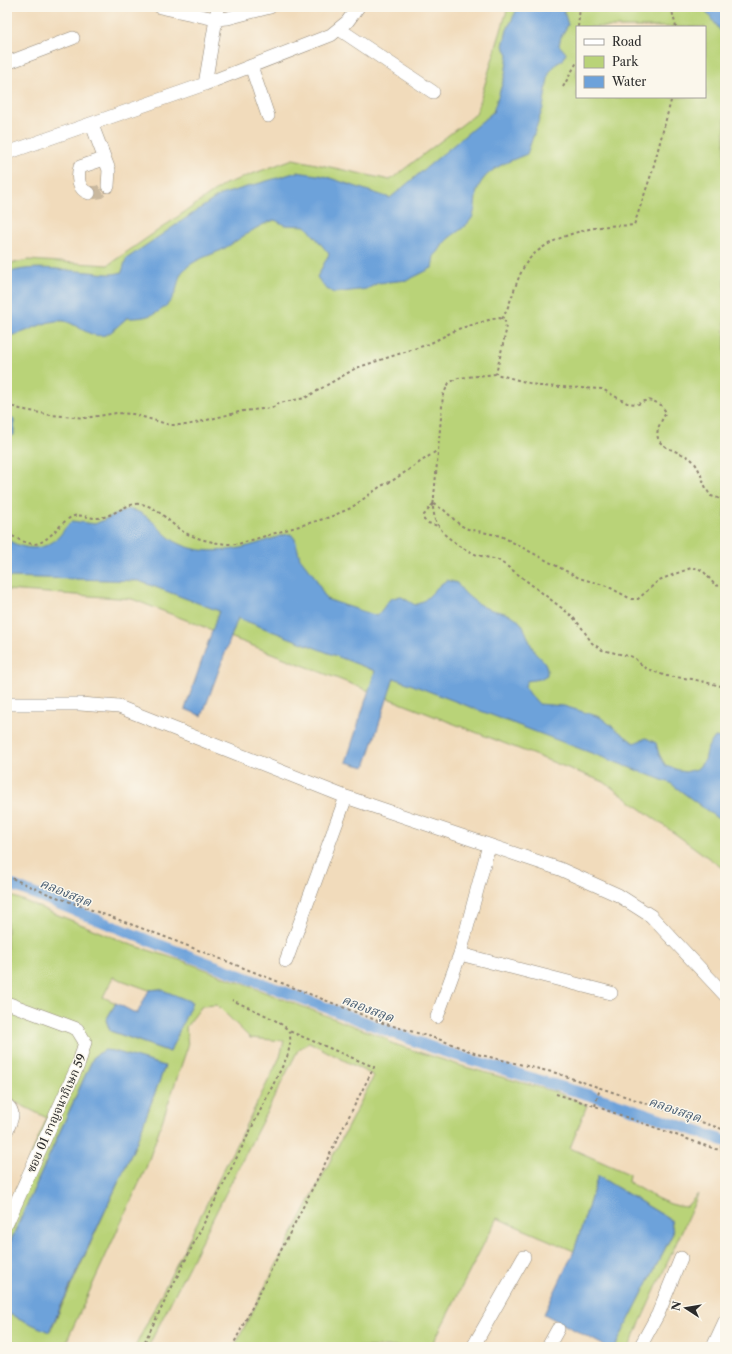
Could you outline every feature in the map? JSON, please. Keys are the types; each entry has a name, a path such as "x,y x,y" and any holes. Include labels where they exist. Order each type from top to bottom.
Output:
{"street":[{"path":"160,7 217,13 228,18 270,7"},
{"path":"7,153 92,125 205,84 331,35 347,22 358,7"},
{"path":"205,84 217,13"},
{"path":"339,29 433,92"},
{"path":"7,63 73,38"},
{"path":"251,66 268,116"},
{"path":"92,125 109,170 108,186"},
{"path":"89,193 82,190 79,184 80,168 104,159"},
{"path":"7,704 80,704 118,708 346,797 560,869 618,895 652,916 725,995"},
{"path":"286,960 346,797"},
{"path":"437,1017 460,954 489,845"},
{"path":"460,954 611,993"},
{"name":"ซอย 01 กาญจนาภิเษก 59","path":"7,1003 77,1029 85,1042 79,1063 7,1223"},
{"path":"7,1105 12,1109 13,1114 7,1130"},
{"path":"474,1347 524,1257"},
{"path":"640,1347 658,1314 681,1258"},
{"path":"713,1347 725,1321"},
{"path":"548,1347 558,1329"}],"path":[{"path":"578,26 580,7"},
{"path":"672,7 676,26"},
{"path":"563,87 576,64"},
{"path":"502,319 511,305 516,284 525,264 543,247 568,234 592,228 634,225 652,172 672,98"},
{"path":"7,405 51,415 85,418 117,413 133,414 170,425 187,425 243,411 272,408 279,403 304,398 356,368 429,344 458,329 492,319 502,319"},
{"path":"496,374 506,331 505,321 502,319"},
{"path":"725,500 711,496 703,484 700,472 691,460 664,447 659,440 659,426 666,412 661,405 647,400 638,404 627,403 602,389 540,386 496,374 458,378 449,383 443,394 433,504 435,520 444,534 459,546 477,555 498,560 515,572 572,616 592,643 602,650 633,657 645,668 666,676 692,679 725,687"},
{"path":"7,533 22,542 34,545 46,541 65,522 74,516 96,518 135,504 145,505 164,516 182,531 227,544 238,544 330,517 351,508 381,486 392,481 438,450"},
{"path":"433,504 424,515 424,520 438,526"},
{"path":"433,504 444,510 460,525 468,529 501,536 579,578 607,586 631,599 638,599 659,580 691,568 698,568 704,572 715,585 725,587"},
{"path":"7,876 71,903 160,935 384,1023 442,1040 477,1054 556,1073 725,1130"},
{"path":"232,1000 280,1023 288,1031 374,1067 232,1347"},
{"path":"142,1347 288,1057 291,1041 288,1031"},
{"path":"596,1105 601,1092 600,1088"},
{"path":"556,1094 596,1105 715,1149 721,1148 725,1150"},
{"path":"721,1148 725,1138"}],"green space":[{"path":"508,7 725,7 725,870 604,782 132,599 7,590 7,264 28,260 108,265 225,184 293,159 390,180 476,114"},
{"path":"7,894 129,944 186,962 385,1038 391,1043 465,1067 556,1092 587,1105 570,1148 629,1174 628,1182 656,1198 671,1204 686,1207 698,1194 629,1347 615,1347 673,1233 671,1220 598,1176 574,1251 497,1218 431,1347 234,1347 374,1076 309,1042 298,1050 148,1347 135,1347 280,1057 284,1041 250,1038 217,1005 202,1006 186,1027 188,1046 146,1168 64,1347 7,1347 7,1313 50,1332 135,1146 165,1066 94,1056 7,1249 7,1211 47,1118 7,1098","holes":["113,977 149,990 160,989 174,1041 170,1052 110,1031 106,1020 116,1003 103,997"]}],"water":[{"path":"518,7 566,7 564,11 568,25 561,37 559,45 566,53 563,60 556,64 549,73 543,108 527,154 498,167 480,183 472,218 466,225 443,244 438,253 434,256 432,268 408,280 378,283 367,289 334,293 325,288 317,277 329,254 306,226 284,225 275,220 256,228 220,251 193,263 181,273 175,293 167,305 149,316 127,318 108,334 102,336 91,334 64,321 56,321 49,322 19,334 7,335 7,273 17,270 37,268 106,274 122,272 126,259 220,195 297,172 324,176 390,198 493,112 505,75 508,54 503,46 507,30"},
{"path":"703,7 725,7 725,37"},
{"path":"7,413 14,420 14,435 7,438"},
{"path":"128,509 137,511 150,519 171,539 178,543 200,550 211,551 246,547 282,535 291,534 295,539 300,558 315,577 326,599 377,616 390,599 400,596 415,605 428,597 447,580 457,583 466,594 478,603 486,608 511,615 521,624 535,652 547,667 547,675 540,679 527,681 525,686 539,704 564,706 600,717 634,743 646,738 656,743 659,754 666,766 685,772 697,769 705,760 708,747 715,737 723,738 725,741 725,824 670,783 394,678 365,767 346,762 375,671 238,618 202,716 185,709 219,611 139,581 7,577 7,539 24,547 37,548 49,544 57,539 72,521 95,524"},
{"path":"160,989 192,1002 170,1052 110,1031 106,1020 116,1003 137,1014 149,990"},
{"path":"105,1050 114,1051 165,1066 135,1146 49,1332 7,1313 7,1249 94,1056"},
{"path":"598,1176 671,1220 673,1233 615,1347 607,1347 544,1314 574,1251"}],"waterway":[{"name":"คลองสลุด","path":"7,883 160,945 439,1050 612,1102 725,1141"}],"tunnel":[{"path":"89,193 99,192 108,186"}]}
